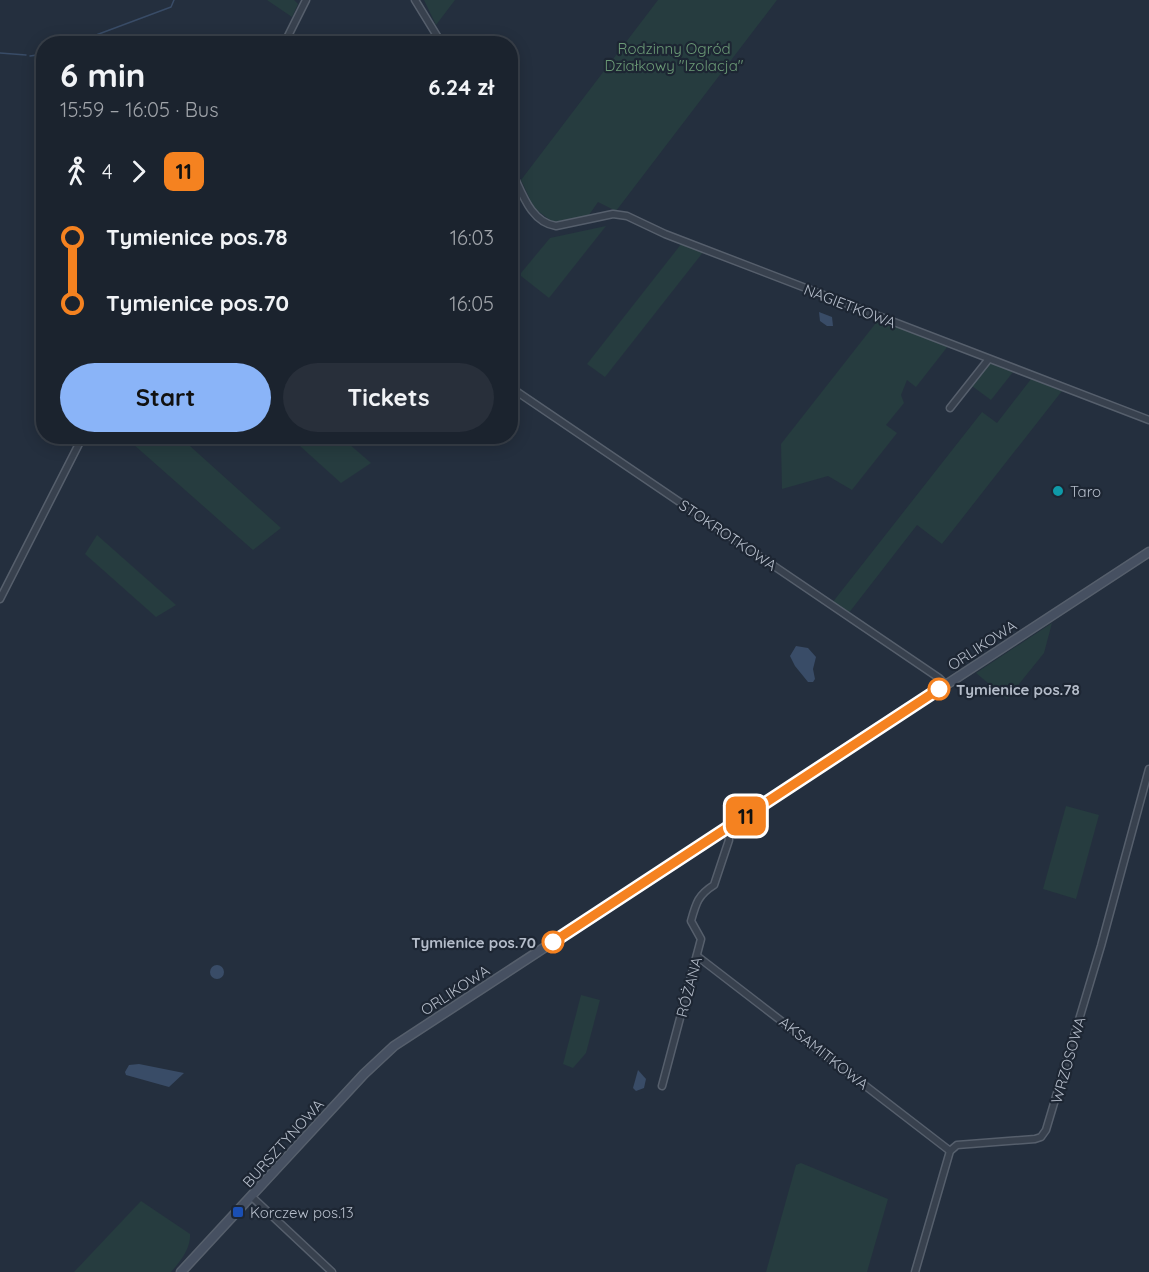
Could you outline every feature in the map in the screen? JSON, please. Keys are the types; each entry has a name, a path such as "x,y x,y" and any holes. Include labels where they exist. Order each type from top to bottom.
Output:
{"street":[{"path":"288,36 306,0"},
{"path":"415,0 437,36"},
{"name":"NAGIETKOWA","path":"518,184 532,212 549,225 556,226 603,214 627,216 659,232 1149,420"},
{"path":"950,408 988,360"},
{"name":"STOKROTKOWA","path":"518,392 939,678 945,685"},
{"path":"0,600 79,444"},
{"name":"ORLIKOWA","path":"409,1036 1149,552"},
{"name":"WRZOSOWA","path":"950,1151 957,1145 1035,1139 1041,1137 1046,1130 1101,946 1149,770"},
{"name":"RÓŻANA","path":"662,1086 701,939 691,921 701,893 714,885 729,840 727,828"},
{"name":"AKSAMITKOWA","path":"697,956 950,1151"},
{"name":"BURSZTYNOWA","path":"181,1272 364,1074 409,1036"},
{"path":"915,1272 950,1151"},
{"path":"252,1197 332,1272"}],"green space":[{"path":"267,0 294,0 298,4 292,17"},
{"path":"424,0 455,0 436,25"},
{"name":"Rodzinny Ogród Działkowy \"Izolacja\"","path":"658,0 777,0 616,211 598,202 589,215 554,223 534,208 521,180"},
{"path":"606,226 549,298 521,276 521,273 550,238"},
{"path":"682,243 704,251 605,377 587,364"},
{"path":"879,319 948,346 916,387 907,380 901,395 904,403 886,425 897,433 852,490 828,476 782,489 781,444"},
{"path":"990,363 1013,372 991,400 972,386"},
{"path":"1031,379 1062,391 942,544 917,525 848,614 832,603 982,412 997,423"},
{"path":"133,444 188,444 281,528 253,550"},
{"path":"298,444 349,444 371,463 341,483"},
{"path":"97,535 176,605 156,617 85,554"},
{"path":"1052,623 1044,653 1007,699 976,673"},
{"path":"1066,806 1099,815 1076,899 1043,889"},
{"path":"581,995 600,1000 586,1053 573,1068 563,1064"},
{"path":"801,1163 888,1199 867,1272 766,1272 796,1165"},
{"path":"141,1201 190,1234 187,1250 171,1272 74,1272"}],"water":[{"path":"819,312 832,317 833,326 827,326 820,321"},
{"path":"796,646 808,648 816,657 813,682 808,682 790,656"},
{"path":"214,965 220,965 224,972 220,979 214,979 210,975 210,969"},
{"path":"139,1064 184,1073 169,1087 126,1075 125,1072 129,1065"},
{"path":"638,1070 646,1079 644,1088 636,1091 633,1088"}],"waterway":[{"path":"93,36 171,7 174,0"},
{"path":"0,53 26,55"},
{"path":"30,56 36,55"}],"bus line":[{"name":"11","path":"553,942 939,689"}],"place":[{"name":"Taro","path":"1058,491"},
{"name":"Tymienice pos.78","path":"939,689"},
{"name":"Tymienice pos.70","path":"553,942"},
{"name":"Korczew pos.13","path":"238,1212"}]}
